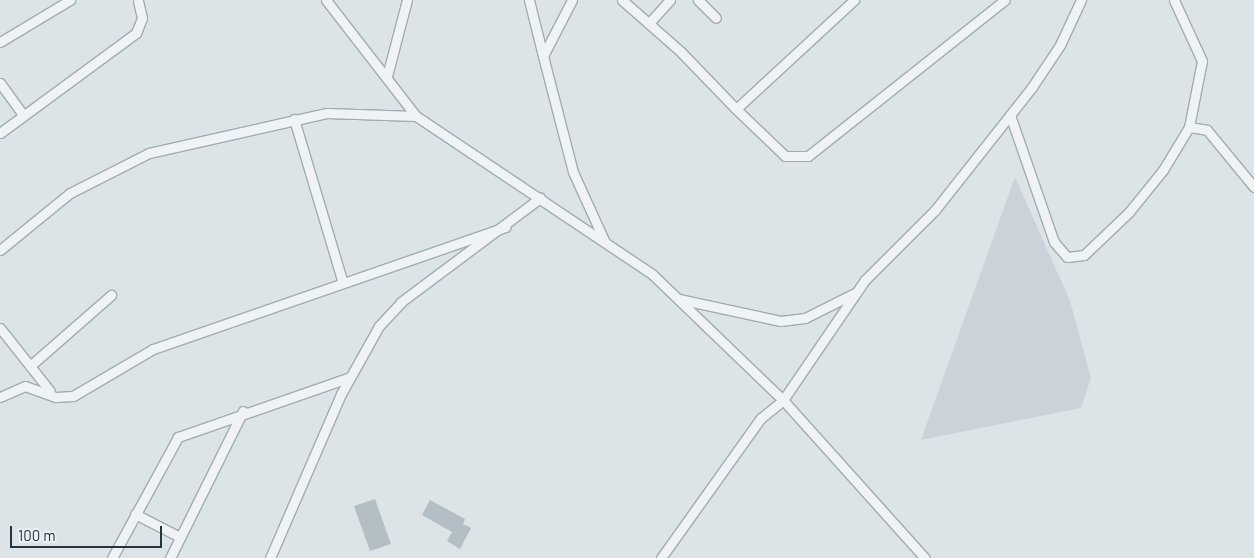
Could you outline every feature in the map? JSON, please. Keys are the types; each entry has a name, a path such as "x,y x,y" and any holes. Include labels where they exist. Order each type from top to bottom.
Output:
{"street":[{"path":"0,42 70,0"},
{"path":"0,133 136,33 142,18 138,0"},
{"path":"326,0 387,76 416,116 604,240 678,299 714,339 783,400 925,558"},
{"path":"387,76 407,0"},
{"path":"528,0 573,172 604,240"},
{"path":"543,56 572,0"},
{"path":"622,0 650,22 785,156 808,156 1005,0"},
{"path":"650,22 670,0"},
{"path":"698,0 716,18"},
{"path":"736,109 854,0"},
{"path":"661,558 761,418 783,400 855,293 935,210 1050,62 1081,0"},
{"path":"1010,115 1054,242 1067,257 1084,255 1099,244 1163,170 1189,127 1202,61 1174,0"},
{"path":"0,83 23,115"},
{"path":"0,250 63,197 120,165 177,144 294,119 357,112 416,116"},
{"path":"294,119 342,283"},
{"path":"1189,127 1207,130 1254,187"},
{"path":"270,558 350,377 391,312 540,198"},
{"path":"0,396 24,386 73,396 153,349 504,227"},
{"path":"678,299 781,321 805,318 855,293"},
{"path":"30,366 111,295"},
{"path":"0,328 52,393"},
{"path":"112,558 172,443 186,433 243,411 350,377"},
{"path":"170,558 243,411"},
{"path":"135,514 180,537"}],"shaded area":[{"path":"1015,177 1070,301 1091,378 1081,408 921,440"}],"building":[{"path":"375,499 391,544 370,551 354,506"},
{"path":"430,500 465,519 463,524 471,528 460,549 447,541 452,532 422,515"}]}
